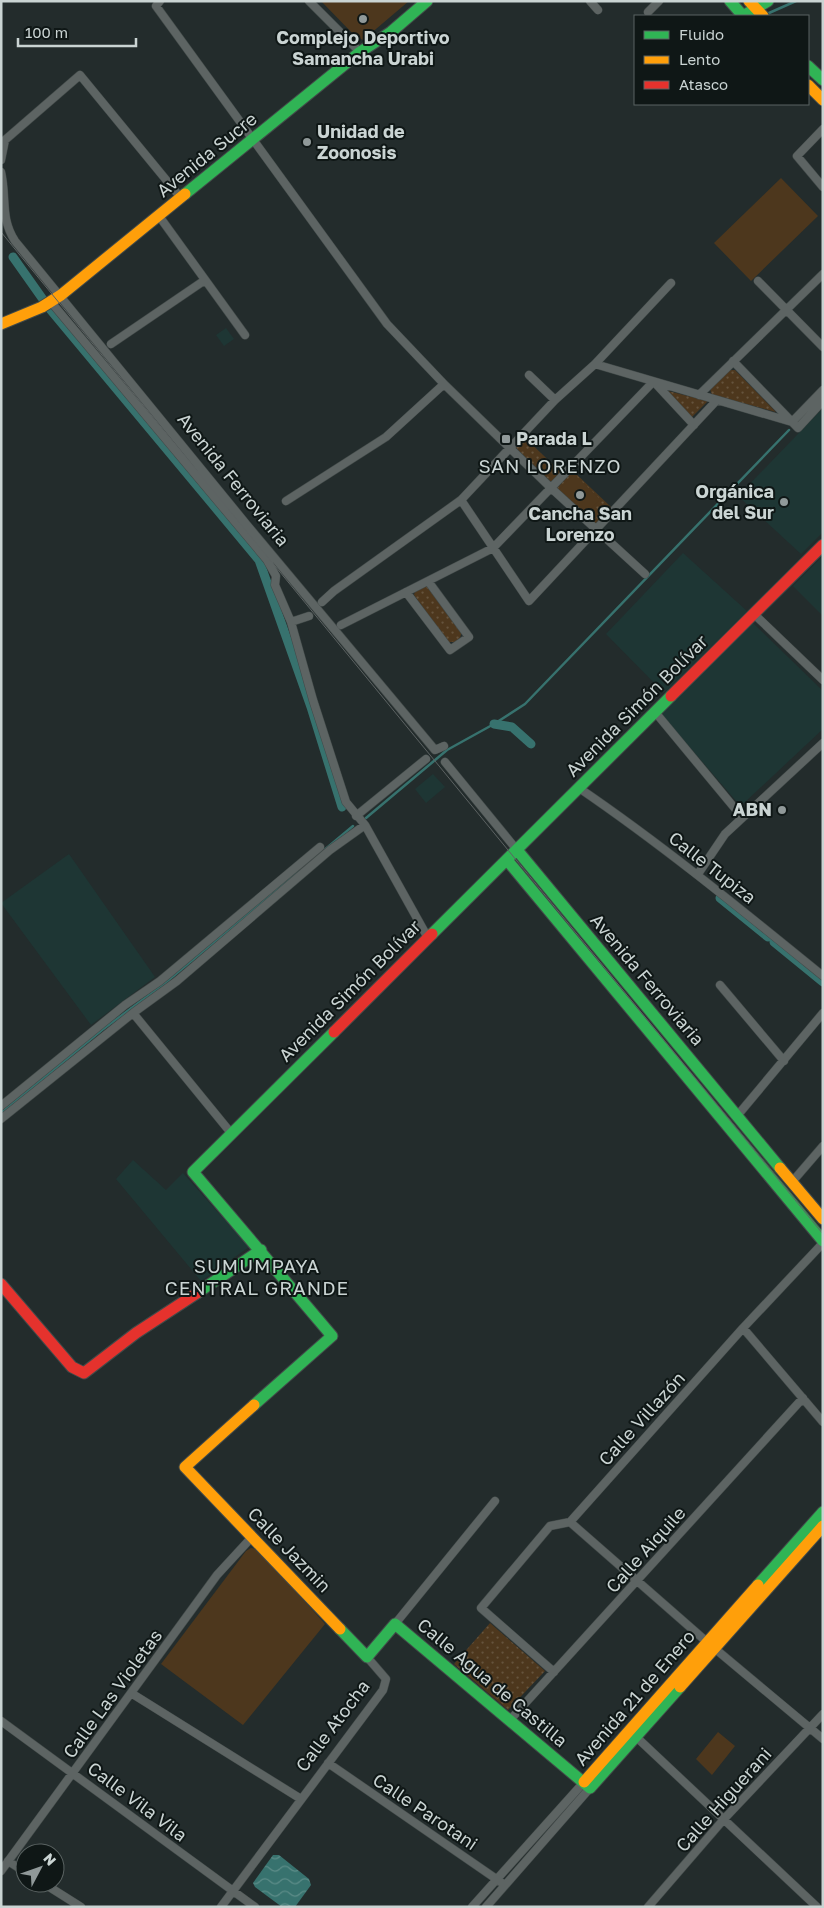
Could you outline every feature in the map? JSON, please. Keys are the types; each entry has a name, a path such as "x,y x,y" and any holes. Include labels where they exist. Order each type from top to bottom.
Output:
{"street":[{"path":"160,1 156,6 387,324 444,384 551,488 645,574"},
{"path":"309,1 360,52"},
{"name":"Avenida Sucre","path":"1,324 51,302 61,295 253,141 360,52 391,32 427,1"},
{"path":"590,1 598,10"},
{"path":"648,12 659,1"},
{"path":"730,1 742,15"},
{"path":"744,15 752,4 768,1"},
{"path":"752,4 761,15"},
{"path":"809,67 823,80"},
{"path":"1,160 5,140 80,75 181,198"},
{"path":"809,85 823,100"},
{"path":"823,129 797,156 823,188"},
{"name":"Avenida Ferroviaria","path":"1,172 6,190 4,219 15,241 434,750 444,746"},
{"path":"159,216 245,335"},
{"path":"699,395 823,274"},
{"path":"112,344 205,280"},
{"path":"758,282 823,347"},
{"path":"322,602 334,591 461,500 555,400 595,364 671,283"},
{"name":"Avenida Ferroviaria","path":"51,302 267,560 276,576 275,585 291,622 313,700 346,802 365,825 428,938"},
{"path":"733,361 795,425"},
{"path":"595,364 795,425"},
{"path":"529,375 555,400"},
{"path":"653,382 694,425"},
{"path":"341,625 493,548 653,382"},
{"path":"286,501 386,437 444,384"},
{"path":"795,425 823,390"},
{"path":"461,500 529,601 717,400"},
{"path":"795,425 823,401"},
{"name":"Avenida Simón Bolívar","path":"186,1467 332,1336 193,1172 823,545"},
{"path":"406,592 450,650 469,637 428,581"},
{"path":"754,614 823,680"},
{"path":"291,622 309,616"},
{"path":"655,712 742,817"},
{"path":"698,874 725,834 823,743"},
{"path":"356,816 426,759"},
{"name":"Avenida Ferroviaria","path":"445,762 823,1219"},
{"name":"Calle Tupiza","path":"579,788 635,826 698,874 823,976"},
{"path":"1,1119 133,1013 177,981 286,886 330,850 365,825"},
{"path":"1,1106 125,1005 160,981 320,847"},
{"name":"Avenida Ferroviaria","path":"507,860 823,1242"},
{"path":"720,985 784,1061"},
{"path":"133,1013 231,1133"},
{"path":"737,1116 823,1013"},
{"path":"792,1182 823,1146"},
{"name":"Calle Villazón","path":"570,1522 743,1328 823,1242"},
{"path":"1,1284 72,1367 84,1373 136,1333 261,1250"},
{"path":"743,1328 823,1422"},
{"name":"Calle Aiquile","path":"509,1721 803,1398"},
{"name":"Calle Jazmin","path":"186,1467 367,1657"},
{"name":"Calle Atocha","path":"221,1907 383,1690 386,1679 367,1657 495,1501"},
{"name":"Avenida 21 de Enero","path":"486,1907 632,1733 782,1565 823,1512"},
{"path":"554,1672 481,1608 550,1526 570,1522 711,1645 823,1739"},
{"name":"Avenida 21 de Enero","path":"782,1565 823,1526"},
{"name":"Calle Las Violetas","path":"1,1871 74,1774 217,1576 252,1537"},
{"name":"Calle Agua de Castilla","path":"395,1624 587,1785"},
{"path":"131,1693 300,1799"},
{"name":"Calle Higuerani","path":"648,1907 724,1819 823,1714"},
{"name":"Calle Vila Vila","path":"1,1721 255,1907"},
{"path":"632,1733 816,1907"},
{"name":"Calle Parotani","path":"328,1763 505,1885"},
{"name":"Avenida 21 de Enero","path":"472,1907 587,1785"},
{"path":"8,1861 15,1866"},
{"path":"58,1893 80,1907"}],"shaded area":[{"name":"Complejo Deportivo Samancha Urabi","path":"321,1 409,1 363,40 355,36"},
{"path":"781,178 818,216 751,281 714,243"},
{"path":"226,328 234,339 224,346 216,335"},
{"path":"730,370 735,370 776,412 712,395 710,389"},
{"path":"668,391 708,401 691,418"},
{"name":"Orgánica del Sur","path":"823,408 823,532 801,554 738,496"},
{"path":"523,436 562,473 552,483 514,446"},
{"name":"Cancha San Lorenzo","path":"573,471 612,508 595,525 556,489"},
{"name":"Cancha San Lorenzo","path":"574,474 600,499 585,515 559,490"},
{"path":"683,553 747,611 664,693 606,634"},
{"path":"823,556 823,616 793,586"},
{"path":"425,585 430,587 462,631 460,638 456,642 448,642 414,595 415,591"},
{"path":"748,623 754,624 823,691 823,729 744,803 737,802 662,715 664,710"},
{"path":"433,774 445,787 426,803 415,789"},
{"path":"69,854 155,977 91,1025 1,903"},
{"path":"133,1160 166,1190 183,1173 249,1247 201,1281 116,1179"},
{"path":"251,1548 258,1549 325,1624 243,1725 161,1664 246,1551"},
{"path":"490,1623 545,1671 508,1710 454,1664"},
{"path":"718,1732 735,1746 712,1775 696,1759"}],"water":[{"path":"273,1855 279,1855 309,1879 311,1885 295,1907 282,1907 255,1887 253,1883"}],"waterway":[{"path":"769,13 796,1"},
{"path":"13,257 42,298"},
{"path":"50,309 259,560 311,707 342,807"},
{"path":"366,818 447,750 525,704 789,430"},
{"path":"494,724 512,727 531,744"},
{"path":"1,1113 102,1030 165,983 353,826"},
{"path":"720,898 768,937"},
{"path":"774,942 823,982"}],"tram line":[{"path":"1,232 823,1234"}],"traffic: fast":[{"path":"185,194 360,52 391,32 427,1"},
{"path":"730,1 742,15"},
{"path":"745,15 768,1"},
{"path":"809,67 823,80"},
{"path":"432,934 671,696"},
{"path":"517,850 780,1168"},
{"path":"507,860 823,1241"},
{"path":"254,1405 332,1336 193,1172 334,1032"},
{"path":"197,1293 261,1250"},
{"path":"758,1585 823,1512"},
{"path":"340,1629 367,1657 395,1624 590,1788 680,1687"}],"traffic: slow":[{"path":"749,1 762,15"},
{"path":"809,86 823,100"},
{"path":"1,324 42,307 61,295 185,194"},
{"path":"780,1168 823,1219"},
{"path":"254,1405 185,1467 340,1629"},
{"path":"680,1687 823,1526"},
{"path":"584,1782 758,1585"}],"traffic: jam":[{"path":"671,696 823,545"},
{"path":"334,1032 432,934"},
{"path":"1,1284 72,1367 84,1373 136,1333 197,1293"}],"place":[{"name":"Complejo Deportivo Samancha Urabi","path":"363,19"},
{"name":"Unidad de Zoonosis","path":"307,142"},
{"name":"Parada L","path":"506,439"},
{"name":"Cancha San Lorenzo","path":"580,495"},
{"name":"Orgánica del Sur","path":"784,502"},
{"name":"ABN","path":"782,810"}],"district":[{"name":"SAN LORENZO","path":"550,466"},
{"name":"SUMUMPAYA CENTRAL GRANDE","path":"257,1277"}]}
